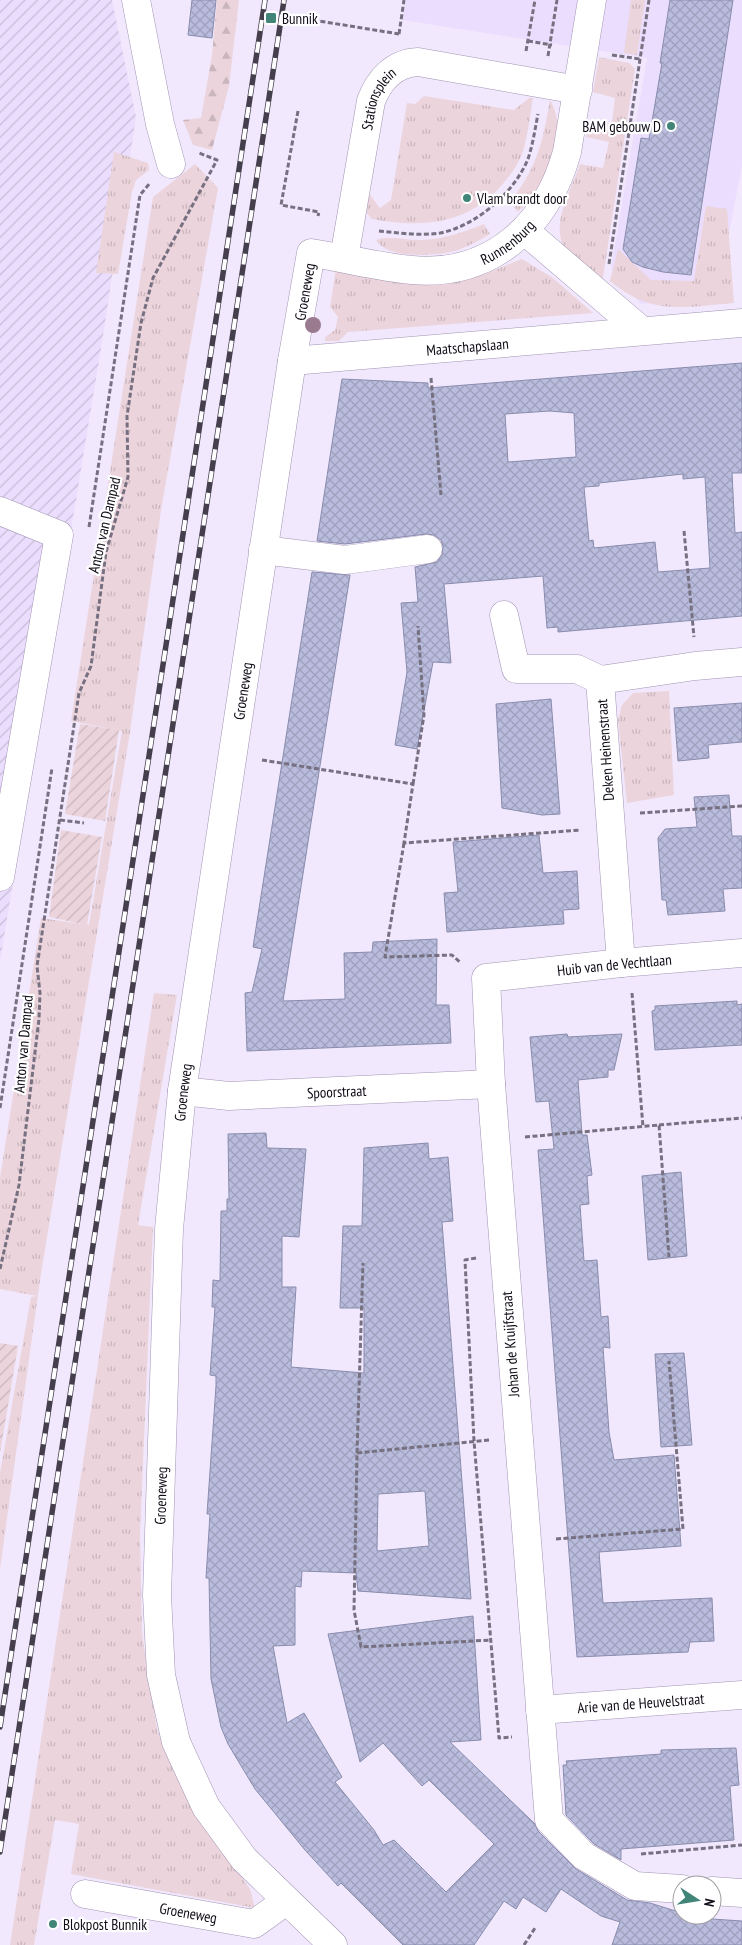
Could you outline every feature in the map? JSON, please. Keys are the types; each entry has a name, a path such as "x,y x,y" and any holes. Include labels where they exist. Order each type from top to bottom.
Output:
{"street":[{"path":"136,0 160,124 171,164"},
{"name":"Runnenburg","path":"311,253 413,270 457,267 497,253 525,231 540,213 561,175 578,90 592,0"},
{"name":"Stationsplein","path":"344,258 372,102 382,80 397,67 408,62 418,62 578,90"},
{"path":"525,231 642,331"},
{"name":"Groeneweg","path":"311,253 292,361 182,1091 168,1238 157,1595 160,1675 176,1742 206,1807 244,1859 286,1902 333,1945"},
{"name":"Maatschapslaan","path":"292,361 742,323"},
{"path":"0,511 59,535 0,877"},
{"path":"263,550 345,560 428,548"},
{"path":"504,615 516,669 577,669 600,680"},
{"name":"Deken Heinenstraat","path":"621,963 600,680 695,666 742,662"},
{"name":"Huib van de Vechtlaan","path":"486,978 621,963 742,953"},
{"name":"Johan de Kruijfstraat","path":"486,978 491,1084 517,1437 549,1820 584,1856 635,1886 672,1888"},
{"name":"Spoorstraat","path":"182,1091 228,1096 491,1084"},
{"name":"Arie van de Heuvelstraat","path":"540,1710 742,1695"},
{"path":"722,1892 742,1893"},
{"name":"Groeneweg","path":"85,1894 254,1924 286,1902"}],"path":[{"path":"535,0 528,41 550,45"},
{"path":"348,228 408,234 440,232 469,222 496,202 519,175 527,160 532,144 557,0"},
{"path":"606,299 606,282 649,0"},
{"path":"313,20 332,23"},
{"path":"602,54 640,59"},
{"path":"298,111 281,205 319,212 311,253"},
{"name":"Anton van Dampad","path":"0,1269 19,1185 39,1019 40,993 37,966 80,693 91,666 106,552 128,477 127,416 141,323 153,278 216,160"},
{"path":"429,350 441,495"},
{"path":"684,531 695,666"},
{"path":"418,626 424,715 386,957 452,955 471,973 486,978"},
{"path":"232,755 413,784"},
{"path":"404,843 742,806"},
{"path":"60,820 84,823"},
{"path":"632,987 643,1126"},
{"path":"496,1139 742,1118"},
{"path":"659,1125 669,1257"},
{"path":"363,1263 354,1610 361,1647 492,1640 474,1442 465,1260 482,1257"},
{"path":"555,1539 683,1529 669,1360"},
{"path":"357,1453 474,1442"},
{"path":"641,1854 742,1845"},
{"path":"524,1945 535,1928"}],"shaded area":[{"path":"0,0 112,0 136,117 103,336 0,961"},
{"path":"406,0 742,0 742,166 717,294 641,304 611,269 647,58 402,20"}],"green space":[{"path":"217,0 239,0 229,86 212,150 193,145 183,120 201,118 212,55"},
{"path":"631,0 645,0 637,55 624,53"},
{"path":"599,57 629,63 635,69 602,284 567,252 560,232 560,220 563,209 580,164 603,168 609,142 586,137 589,120 611,124 612,122 615,98 593,92"},
{"path":"424,96 514,110 529,98 533,98 524,147 520,158 507,179 488,199 458,216 425,223 390,222 372,219 365,211 368,196 370,195 380,208 391,200 407,103 415,104"},
{"path":"550,100 556,114 558,129 552,160 546,175 537,189 518,212 514,207 513,198 534,163 545,128"},
{"path":"114,152 148,163 149,170 136,180 132,192 118,274 96,273"},
{"path":"195,164 218,188 161,510 130,732 40,1280 0,1569 0,1473 31,1297 37,1296 0,1289 0,1178 41,918 89,925 122,731 71,721 153,197"},
{"path":"706,206 727,209 734,303 669,307 640,300 610,281 618,249 651,280 694,281"},
{"path":"484,224 490,234 462,248 439,254 402,254 391,251 376,240 387,238 417,240 447,237"},
{"path":"522,259 553,278 593,313 348,332 339,341 325,341 325,337 335,330 338,317 330,307 336,269 392,281 435,284 468,279"},
{"path":"669,691 674,795 627,803 618,720 622,705 633,693"},
{"path":"80,724 119,730 105,821 65,814"},
{"path":"61,830 102,837 87,925 49,917"},
{"path":"154,993 177,995 138,1225 153,1227 140,1534 142,1634 157,1730 187,1799 250,1889 255,1908 71,1874 79,1824 55,1820 34,1945 10,1945"},
{"path":"0,1343 18,1346 0,1453"}],"building":[{"path":"192,0 216,0 212,38 188,35"},
{"path":"670,0 733,0 691,275 663,272 643,267 632,262 623,249 641,138 649,139 662,63 660,63"},
{"path":"742,363 742,473 732,473 735,533 742,532 742,616 558,632 558,627 547,628 543,576 444,584 451,663 433,662 417,749 395,745 407,672 401,603 418,602 415,567 437,562 442,555 443,546 441,540 434,535 426,534 345,544 317,541 342,379 428,383 428,388","holes":["550,411 574,413 576,457 508,462 505,414","683,474 683,479 705,477 710,568 658,572 655,542 594,548 593,540 589,541 584,487 599,486 599,483"]},
{"path":"312,572 350,575 283,1001 345,999 344,953 372,952 373,942 437,939 436,1005 449,1005 451,1043 247,1051 245,993 252,992 262,949 253,947"},
{"path":"551,699 560,814 542,815 502,808 496,704"},
{"path":"742,703 742,742 708,745 709,758 678,761 674,708"},
{"path":"729,795 732,836 742,836 742,888 723,889 725,911 668,915 666,900 662,900 658,838 665,829 697,827 694,797"},
{"path":"539,835 543,873 577,871 579,909 563,910 564,924 447,932 444,893 458,892 453,842"},
{"path":"737,1001 737,1005 742,1004 742,1045 655,1050 652,1011 655,1010 655,1006"},
{"path":"567,1034 568,1037 622,1034 614,1070 608,1070 608,1077 578,1080 582,1135 587,1135 592,1175 587,1176 589,1204 580,1205 584,1261 597,1260 601,1317 608,1316 610,1348 603,1347 609,1432 614,1460 674,1455 681,1546 599,1552 603,1603 712,1598 714,1641 690,1642 688,1652 577,1657 538,1150 554,1149 549,1101 536,1102 530,1037"},
{"path":"266,1133 267,1148 306,1149 299,1237 282,1236 282,1287 296,1287 291,1367 364,1373 364,1308 340,1308 343,1226 362,1226 364,1148 428,1143 429,1159 448,1157 453,1221 442,1222 471,1599 358,1591 356,1573 302,1571 301,1587 295,1586 295,1645 273,1646 287,1723 304,1713 342,1777 335,1782 374,1830 383,1845 394,1840 446,1892 494,1844 429,1780 422,1786 383,1743 360,1762 328,1634 473,1616 481,1740 450,1742 535,1824 538,1831 576,1869 627,1900 650,1903 672,1910 672,1925 722,1925 722,1920 742,1921 742,1945 612,1945 620,1922 601,1916 561,1889 546,1912 523,1897 516,1909 504,1901 474,1945 403,1945 341,1883 338,1886 305,1850 255,1789 228,1744 221,1727 211,1679 209,1578 206,1578 210,1514 207,1514 216,1386 216,1376 210,1375 215,1307 212,1307 213,1280 220,1281 221,1211 227,1211 227,1199 229,1199 228,1134","holes":["425,1491 429,1546 377,1551 378,1494"]},
{"path":"681,1172 687,1256 648,1260 642,1176"},
{"path":"684,1353 692,1445 661,1447 655,1354"},
{"path":"736,1748 739,1785 730,1786 734,1840 621,1849 621,1860 594,1844 566,1815 563,1765 567,1765 566,1761 661,1754 661,1750"}],"railway":[{"path":"0,1727 265,0"},
{"path":"0,1852 284,0"}],"place":[{"name":"Bunnik","path":"271,18"},
{"name":"BAM gebouw D","path":"671,126"},
{"name":"Vlam brandt door","path":"467,198"},
{"name":"Blokpost Bunnik","path":"53,1924"}]}
